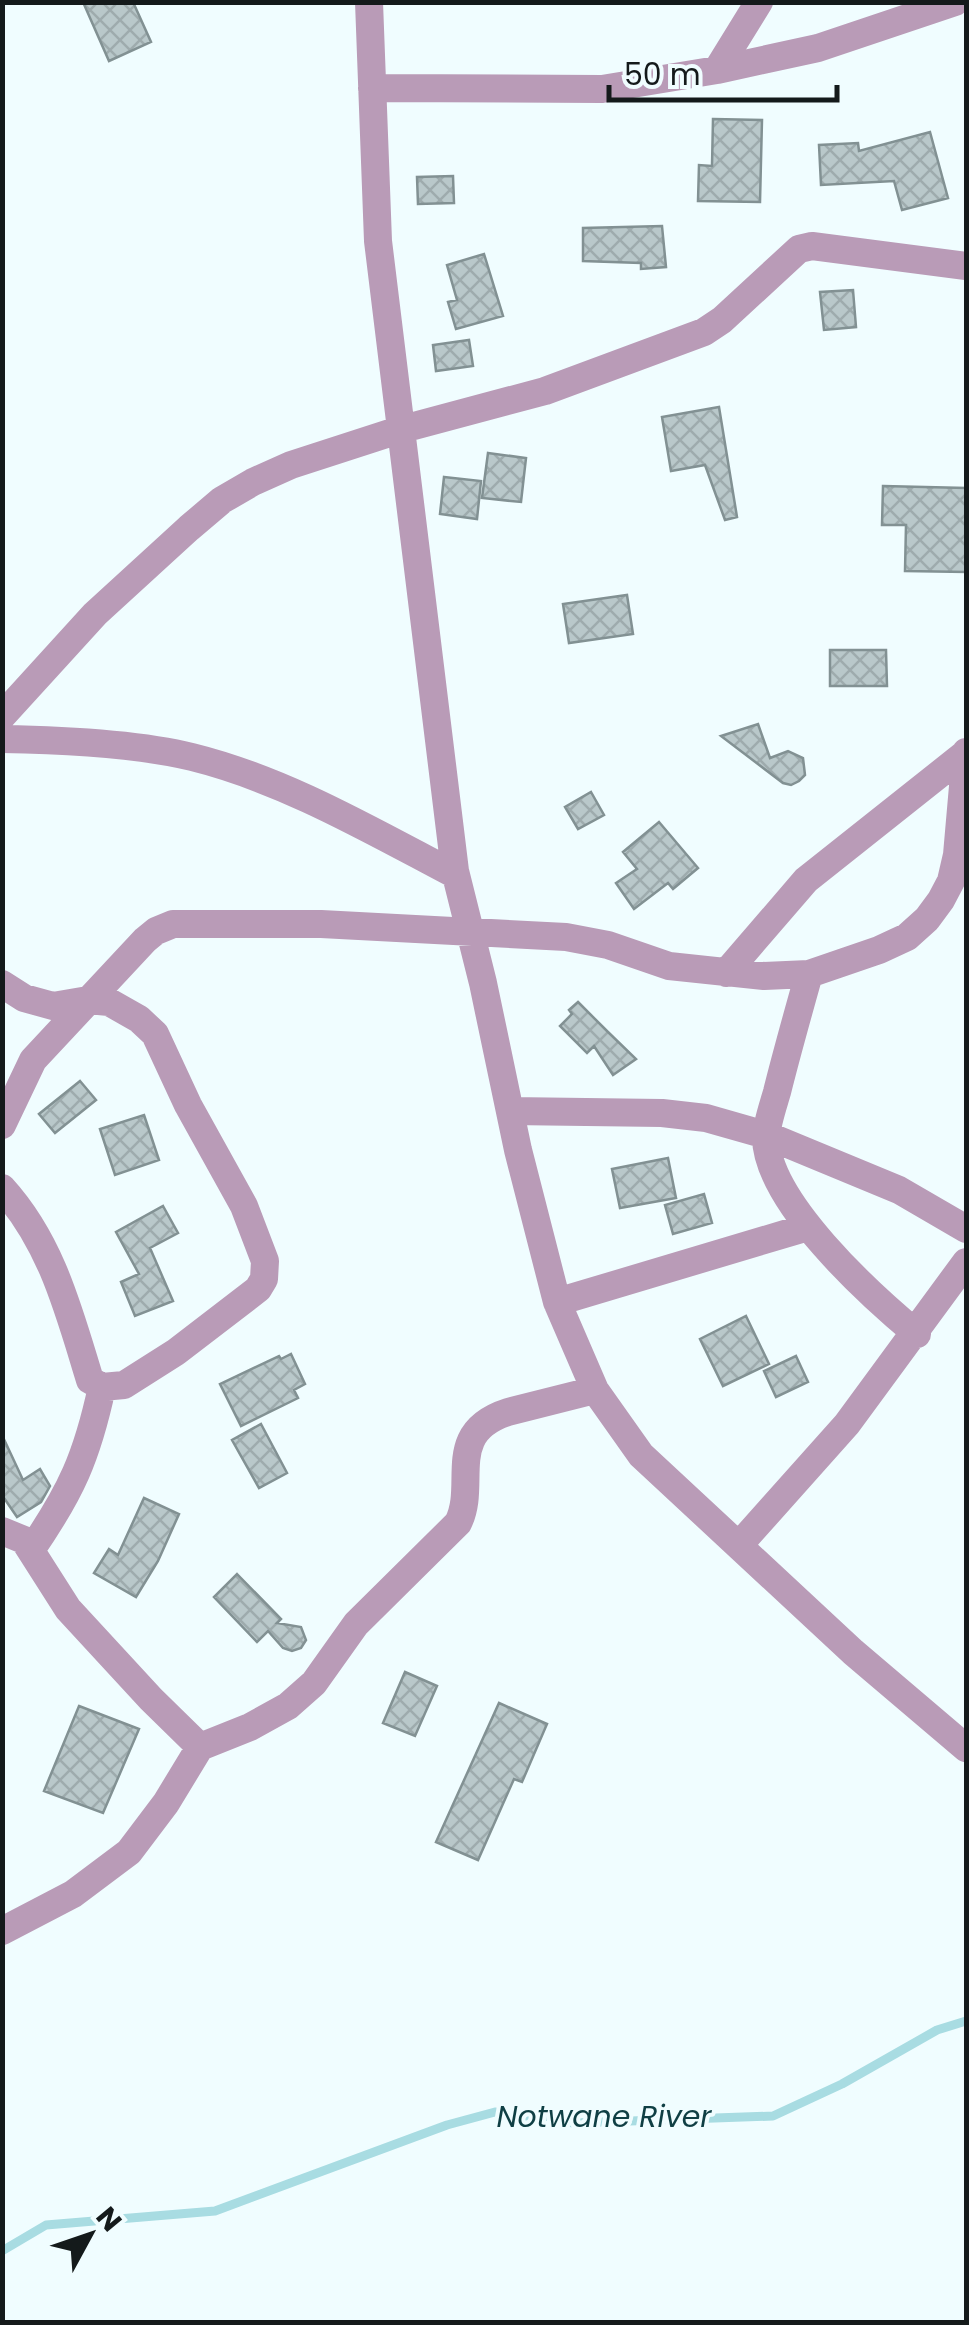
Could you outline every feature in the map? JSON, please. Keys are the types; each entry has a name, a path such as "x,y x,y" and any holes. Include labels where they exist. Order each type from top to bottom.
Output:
{"street":[{"path":"369,2 378,241 456,875 557,1302 595,1390 642,1455 853,1652 966,1748"},
{"path":"717,70 760,2"},
{"path":"372,88 602,89 818,48 952,3 966,11"},
{"path":"2,716 96,614 222,500 252,482 291,465 399,430 545,391 704,332 799,249 812,246 966,266"},
{"path":"2,740 145,749 192,757 253,776 315,803 456,875"},
{"path":"726,973 806,880 966,752"},
{"path":"2,1125 34,1060 145,940 173,924 321,924 566,937 608,945 669,966 726,973 809,974 879,950 907,937 927,919 951,880 966,752"},
{"path":"809,974 766,1135 780,1178 808,1227 876,1300 916,1334"},
{"path":"2,984 42,1004 109,1002 123,1008 155,1034 244,1206 266,1260 264,1280 258,1290 176,1352 124,1386 102,1387 90,1380 56,1270 35,1232 2,1188"},
{"path":"510,1111 662,1112 706,1118 766,1135 899,1190 966,1228"},
{"path":"557,1302 808,1227"},
{"path":"740,1544 847,1424 966,1262"},
{"path":"30,1550 59,1509 78,1472 91,1440 102,1387"},
{"path":"2,1932 73,1894 130,1852 200,1747 288,1706 314,1683 356,1624 394,1583 445,1538 462,1514 465,1458 482,1427 495,1416 595,1390"},
{"path":"2,1531 16,1534 68,1609 200,1747"}],"building":[{"path":"83,2 133,2 151,42 109,61"},
{"path":"713,119 762,120 760,202 698,201 699,165 712,166"},
{"path":"930,132 948,198 902,210 894,181 821,185 819,145 858,143 859,151"},
{"path":"453,176 454,203 418,204 417,177"},
{"path":"662,226 666,267 641,269 641,263 583,261 583,228"},
{"path":"484,254 503,316 456,329 448,302 457,300 447,265"},
{"path":"853,290 856,327 824,330 820,292"},
{"path":"469,340 473,366 436,371 433,345"},
{"path":"719,407 737,517 725,520 705,465 671,471 662,417"},
{"path":"488,453 526,458 521,502 482,498"},
{"path":"444,477 481,481 477,519 440,514"},
{"path":"883,486 966,488 966,572 905,571 906,525 882,525"},
{"path":"627,595 633,634 569,643 563,604"},
{"path":"830,650 886,650 887,686 830,686"},
{"path":"758,724 770,758 788,751 803,758 805,775 799,781 783,783 721,736"},
{"path":"591,792 604,815 578,829 565,807"},
{"path":"659,822 698,868 673,889 668,883 634,909 616,883 637,869 623,852"},
{"path":"578,1002 636,1059 613,1075 594,1046 587,1053 560,1026"},
{"path":"80,1081 96,1100 55,1133 39,1114"},
{"path":"144,1115 159,1160 115,1175 100,1129"},
{"path":"668,1158 676,1198 620,1208 612,1169"},
{"path":"704,1194 712,1223 673,1234 665,1205"},
{"path":"163,1206 178,1233 150,1248 173,1301 135,1316 121,1282 139,1274 116,1232"},
{"path":"746,1316 769,1364 723,1386 700,1339"},
{"path":"291,1354 305,1384 294,1390 298,1398 241,1426 220,1384"},
{"path":"796,1356 808,1382 776,1397 764,1371"},
{"path":"261,1424 287,1473 259,1488 232,1440"},
{"path":"2,1435 23,1480 40,1469 50,1486 41,1502 17,1517 2,1495"},
{"path":"144,1498 179,1514 136,1597 94,1573 109,1549 118,1555"},
{"path":"237,1574 281,1619 277,1623 301,1627 306,1640 301,1648 283,1648 268,1631 257,1642 214,1597"},
{"path":"405,1672 437,1686 415,1736 383,1723"},
{"path":"499,1703 547,1724 522,1782 514,1779 478,1860 436,1842"},
{"path":"79,1706 139,1729 103,1813 44,1791"}],"waterway":[{"name":"Notwane River","path":"2,2251 46,2225 215,2211 447,2125 495,2112 574,2123 773,2116 842,2084 937,2030 966,2021"}]}
